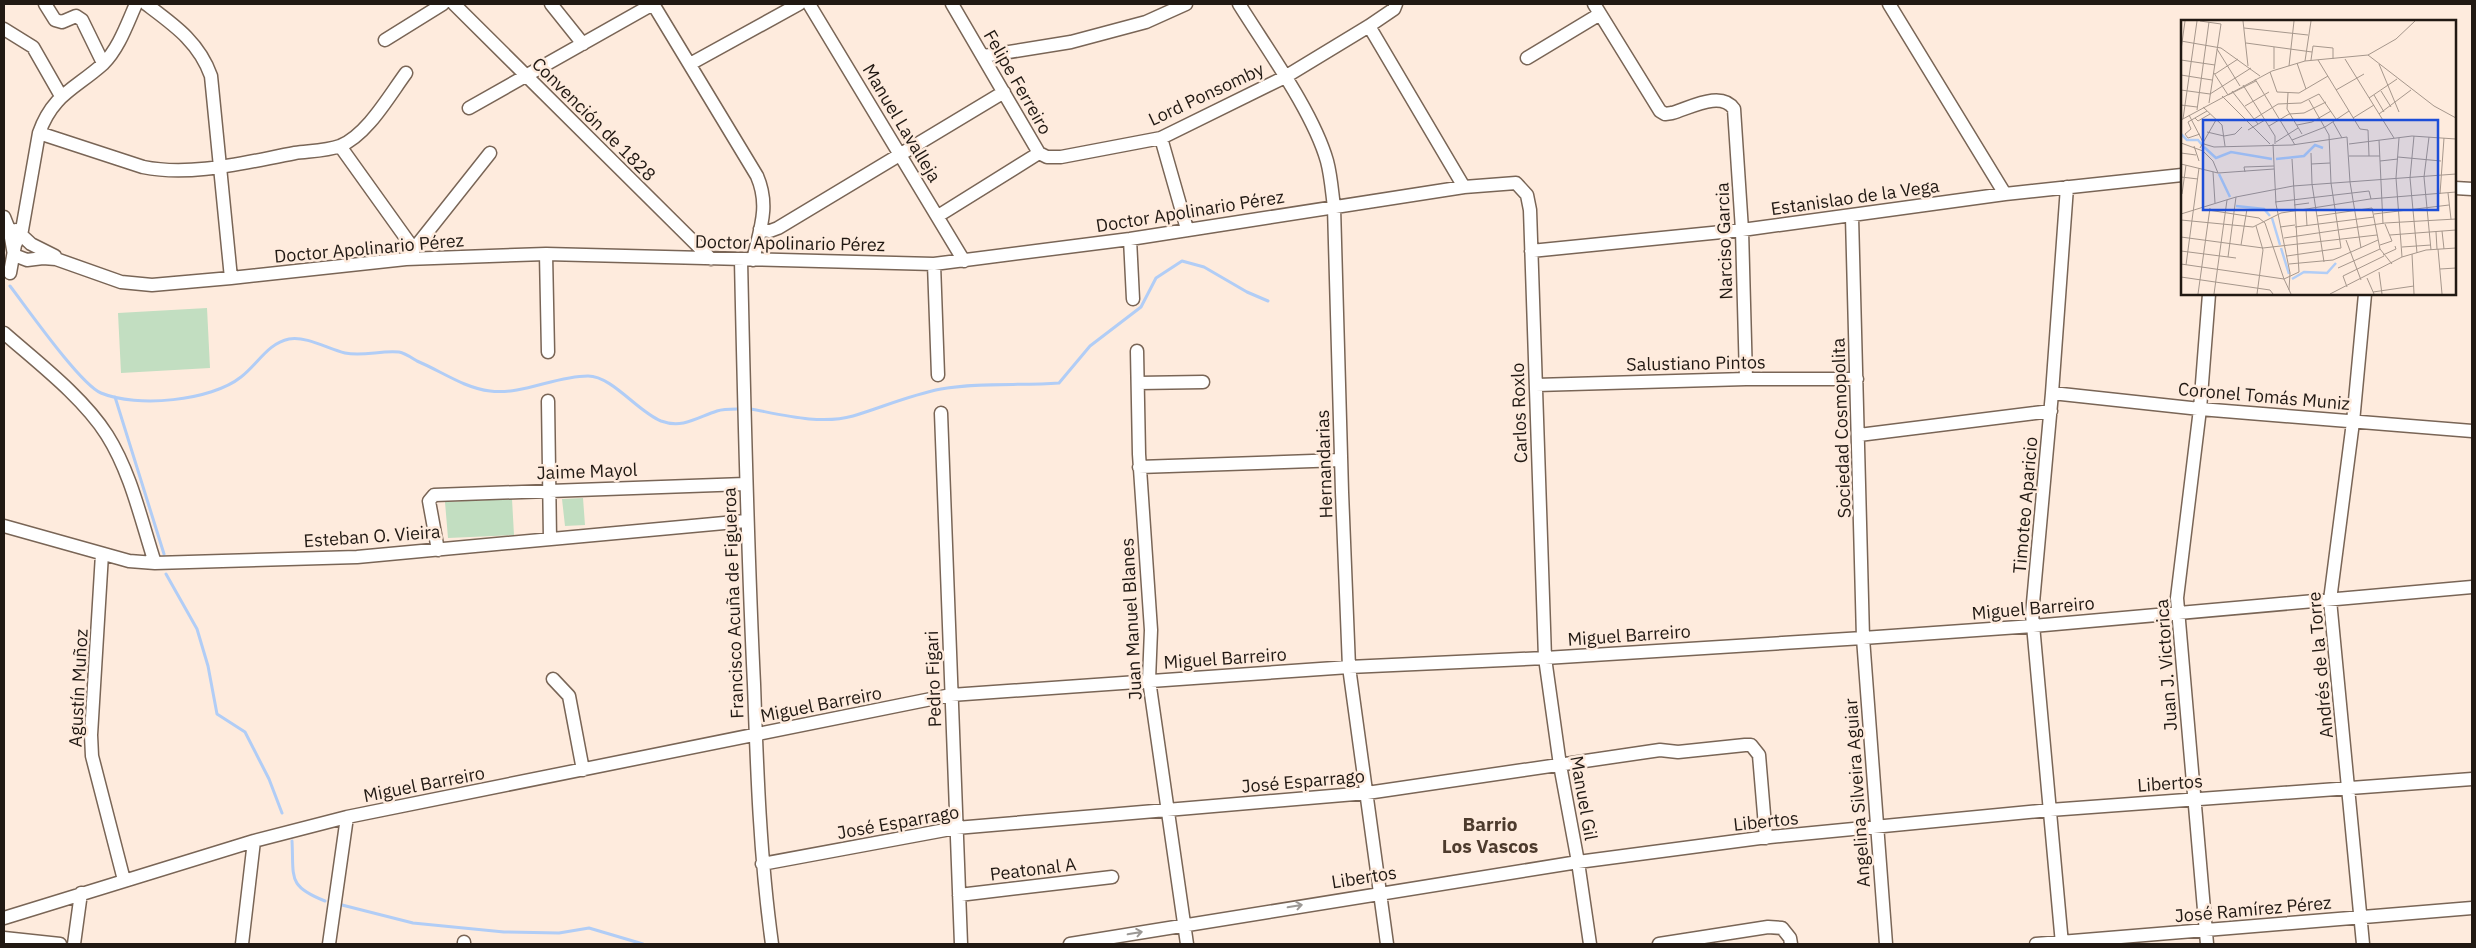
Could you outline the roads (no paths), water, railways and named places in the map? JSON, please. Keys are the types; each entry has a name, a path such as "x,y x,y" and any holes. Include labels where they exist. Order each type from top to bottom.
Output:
{"street":[{"path":"45,4 55,20 62,22 76,16 82,20 104,63"},
{"path":"7,277 22,229 39,133 48,112 61,96 104,63 117,44 136,4"},
{"path":"146,4 183,32 205,59 211,76 231,278"},
{"path":"385,40 443,4"},
{"name":"Convención de 1828","path":"454,4 711,259"},
{"path":"550,4 583,44"},
{"path":"469,108 653,4"},
{"name":"Francisco Acuña de Figueroa","path":"653,4 757,176 764,191 764,209 760,229 747,260 745,484 762,864 772,944"},
{"path":"690,64 799,4"},
{"name":"Manuel Lavalleja","path":"809,4 964,261"},
{"name":"Felipe Ferreiro","path":"952,4 1039,153"},
{"path":"984,56 1071,42 1146,22 1186,4"},
{"name":"Hernandarias","path":"1239,4 1284,77 1320,142 1327,162 1334,207 1349,666 1368,793 1387,944"},
{"name":"Lord Ponsomby","path":"1039,153 1047,157 1061,157 1161,138 1284,77 1369,26 1394,9 1396,4"},
{"path":"1889,4 2006,194"},
{"path":"1527,58 1597,9"},
{"name":"Narciso Garcia","path":"1597,9 1660,111 1664,114 1717,99 1730,103 1734,109 1742,230 1746,379"},
{"path":"1369,26 1464,187"},
{"path":"4,29 33,47 61,96"},
{"path":"39,133 143,167 161,170 221,166 340,146 361,131 376,115 406,73"},
{"path":"760,229 770,231 778,228 1004,92"},
{"path":"1161,138 1188,229"},
{"path":"340,146 409,254 490,153"},
{"path":"938,216 1039,153"},
{"name":"Estanislao de la Vega","path":"1531,251 1742,230 1852,217 2006,194 2181,175"},
{"name":"Doctor Apolinario Pérez","path":"27,260 56,259 108,279 136,284 168,284 231,278 409,254 546,254 934,264 1130,239 1464,187 1503,183"},
{"name":"Carlos Roxlo","path":"1503,183 1516,183 1527,195 1531,251 1545,658"},
{"name":"Timoteo Aparicio","path":"2062,943 2032,614 2051,412 2067,187"},
{"path":"2456,188 2472,189"},
{"path":"4,216 22,229 32,244 31,256 7,277"},
{"path":"4,216 14,251 18,258 27,260"},
{"name":"Sociedad Cosmopolita","path":"1852,217 1863,638"},
{"path":"1130,239 1133,298"},
{"name":"Doctor Apolinario Pérez","path":"32,244 76,266"},
{"path":"546,254 548,352"},
{"path":"934,264 938,375"},
{"name":"Juan J. Victorica","path":"2208,944 2177,613 2200,409 2209,295"},
{"name":"Andrés de la Torre","path":"2363,944 2330,600 2352,422 2365,295"},
{"path":"4,332 40,363 106,433 128,478 155,563"},
{"name":"Juan Manuel Blanes","path":"1137,351 1139,467 1150,592 1149,680 1187,944"},
{"name":"Salustiano Pintos","path":"1536,386 1746,379 1857,378"},
{"path":"1138,383 1203,382"},
{"name":"Coronel Tomás Muniz","path":"2052,393 2200,409 2472,431"},
{"path":"548,402 550,539"},
{"path":"1859,434 2051,412"},
{"name":"Pedro Figari","path":"941,413 961,944"},
{"path":"1139,467 1341,460"},
{"name":"Jaime Mayol","path":"438,550 429,501 434,495 745,484"},
{"name":"Esteban O. Vieira","path":"4,526 129,561 155,563 357,557 746,521"},
{"name":"Agustín Muñoz","path":"102,554 92,749 94,769 124,880"},
{"name":"Miguel Barreiro","path":"4,918 254,841 347,817 951,695 1349,666 1545,658 2033,626 2472,587"},
{"name":"Angelina Silveira Aguiar","path":"1863,638 1886,944"},
{"name":"Manuel Gil","path":"1545,658 1560,765 1578,862 1590,944"},
{"path":"553,679 569,696 583,770"},
{"name":"José Esparrago","path":"762,864 956,828 1368,793 1660,750 1678,752 1751,746 1759,755 1766,838"},
{"name":"Libertos","path":"1078,944 1380,892 1578,862 1766,838 2050,810 2472,779"},
{"path":"329,944 347,817"},
{"path":"242,944 254,841"},
{"name":"Peatonal A","path":"958,896 1112,877"},
{"path":"74,944 81,893"},
{"name":"José Ramírez Pérez","path":"2036,944 2472,908"},
{"path":"1659,944 1768,927 1782,928 1790,938 1791,944"},
{"path":"4,938 60,944"}],"waterway":[{"path":"751,409 802,418 841,419 918,394 941,389 985,385 1059,383 1090,346 1141,307 1156,278 1182,261 1204,267 1247,292 1268,301"},
{"path":"10,286 80,376 101,393 116,398 153,401 173,400 212,392 241,377 275,345 289,339 303,339 345,353 401,353 462,383 490,391 515,390 576,377 588,376 597,378 616,388 652,416 669,423 683,423 719,410 737,409"},
{"path":"115,397 164,554"},
{"path":"166,574 197,629 208,666 217,714 245,732 269,779 282,813"},
{"path":"292,841 293,872 298,885 313,896 325,901"},
{"path":"342,905 413,923 504,932 559,933 589,928 643,944"}],"district":[{"name":"Barrio Los Vascos","path":"1490,835"}]}
